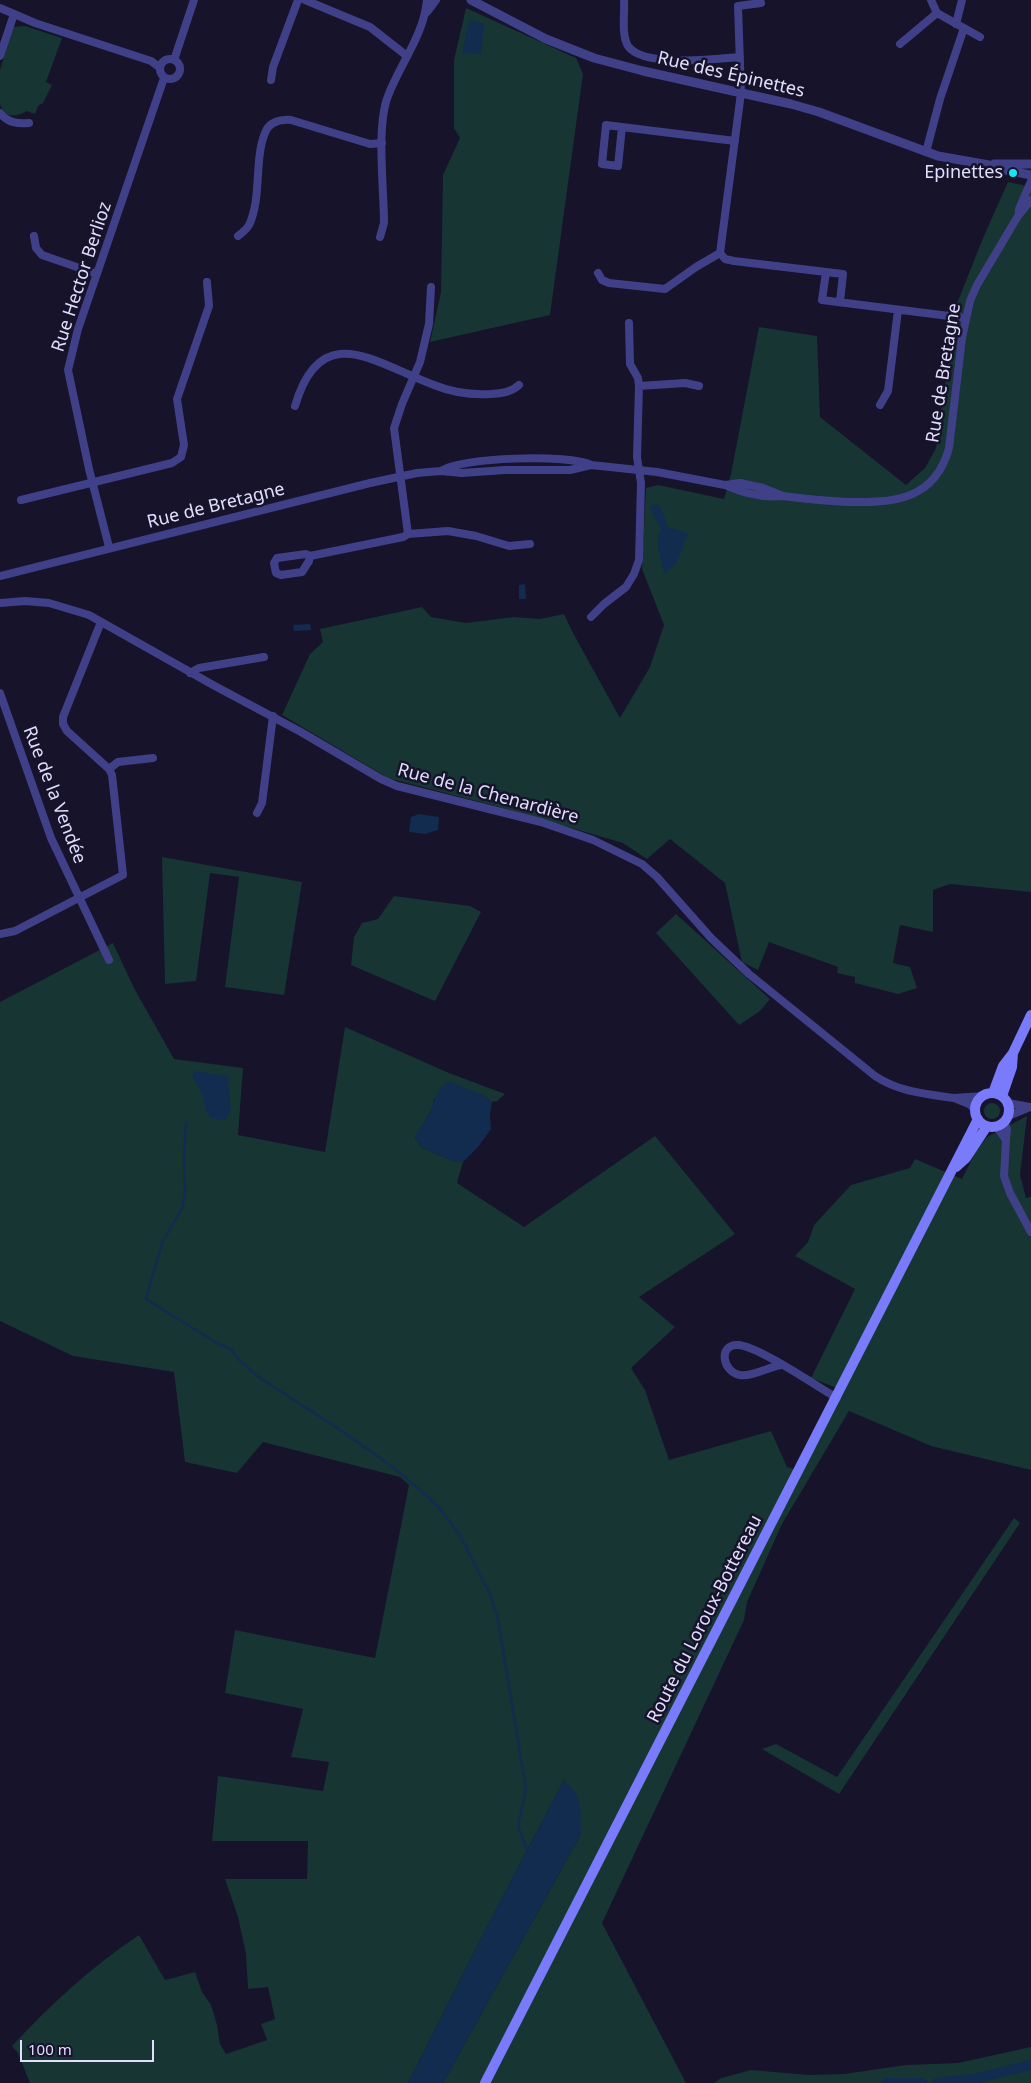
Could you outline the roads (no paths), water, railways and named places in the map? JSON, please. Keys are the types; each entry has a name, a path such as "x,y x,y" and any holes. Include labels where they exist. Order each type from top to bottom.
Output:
{"main road":[{"path":"977,1115 999,1122 996,1097 1003,1066 1013,1053 1031,1014"},
{"name":"Route du Loroux-Bottereau","path":"485,2083 954,1169 977,1115 976,1105 996,1097"},
{"name":"Route du Loroux-Bottereau","path":"954,1169 999,1122"}],"street":[{"path":"174,60 194,0"},
{"path":"271,80 273,67 298,0"},
{"path":"305,0 370,27 407,56"},
{"path":"425,14 427,0"},
{"path":"380,237 384,223 382,143 384,111 388,96 425,14 436,0"},
{"name":"Rue des Épinettes","path":"472,0 525,29 590,56 643,71 819,112 950,160 989,165 1031,164"},
{"path":"624,0 626,40 630,48 637,52 680,62 740,57"},
{"path":"931,0 937,13 980,37"},
{"path":"956,24 962,0"},
{"path":"761,3 738,6 741,93 720,253 725,259 734,261 843,274 840,302"},
{"path":"0,8 63,33 151,62 159,67"},
{"path":"900,44 937,13"},
{"path":"0,56 14,14"},
{"path":"926,152 940,98 964,28"},
{"path":"174,60 180,67 179,73 173,79 164,78 160,73 159,67 163,61 174,60"},
{"name":"Rue Hector Berlioz","path":"109,548 89,469 68,370 78,329 164,78"},
{"path":"0,113 8,121 19,124 29,123"},
{"path":"238,236 248,226 256,197 265,132 272,123 291,120 370,144 382,143"},
{"path":"622,127 618,166 602,164 606,125 735,141"},
{"name":"Rue des Épinettes","path":"989,165 1031,175"},
{"name":"Rue de Bretagne","path":"1019,214 1019,209 1031,182"},
{"name":"Rue de Bretagne","path":"0,576 401,476 441,471 462,473 504,470 570,470 591,466 638,470 725,485 738,491 768,498 783,496 836,501 888,502 900,500 912,495 930,482 941,468 949,448 965,318 976,285 1019,214 1031,200"},
{"path":"34,236 36,248 42,255 97,274"},
{"path":"598,273 602,280 609,283 665,289 720,253"},
{"path":"826,272 822,300 965,318"},
{"path":"21,500 172,463 181,457 184,445 177,399 208,306 207,282"},
{"path":"408,534 395,421 420,362 427,336 431,309 431,287"},
{"path":"880,404 888,391 898,310"},
{"path":"591,617 626,587 637,568 640,551 641,483 637,457 639,386 638,378 630,364 629,323"},
{"path":"295,406 299,393 310,372 322,360 344,353 361,355 414,377 460,393 504,393 512,391 519,385"},
{"path":"639,386 685,383 700,386"},
{"path":"310,556 302,572 281,575 276,573 275,559 306,554 310,556 403,537 408,534 448,531 476,536 509,546 530,544"},
{"name":"Rue de la Chenardière","path":"0,603 25,601 60,605 80,612 190,673 273,716 381,779 397,786 542,822 600,843 642,864 711,938 748,974 886,1084 910,1092 954,1098 996,1097 1030,1106"},
{"path":"0,934 14,931 123,875 112,775 109,769 67,731 63,724 64,717 101,622"},
{"path":"190,673 199,668 264,656"},
{"name":"Rue de la Vendée","path":"0,693 50,838 110,960"},
{"path":"257,813 262,803 273,716"},
{"path":"109,769 118,762 153,758"},
{"name":"Rue de la Chenardière","path":"954,1098 969,1104 977,1115"},
{"path":"1030,1106 999,1122 1006,1140 1004,1176 1010,1193 1031,1232"},
{"path":"781,1365 740,1375 732,1372 725,1363 725,1354 728,1348 733,1345 740,1345 781,1365 837,1398"}],"water":[{"path":"469,20 484,24 481,54 462,53"},
{"path":"657,504 660,506 668,527 688,533 677,561 664,573 657,535 661,531 650,506"},
{"path":"525,584 526,599 519,599 519,585"},
{"path":"310,624 311,630 294,631 293,625"},
{"path":"419,814 439,817 438,830 425,834 409,832 411,817"},
{"path":"195,1071 228,1076 231,1111 225,1120 211,1118 205,1110 203,1097 192,1075"},
{"path":"450,1082 483,1095 492,1102 490,1114 491,1129 478,1147 463,1162 455,1162 421,1147 415,1137 429,1114 440,1089"},
{"path":"564,1780 575,1793 580,1804 581,1834 443,2083 408,2083 488,1925"}],"waterway":[{"path":"186,1123 184,1157 185,1194 182,1208 162,1243 146,1299 215,1342 232,1350 239,1360 260,1378 345,1433 394,1468 441,1510 459,1534 490,1594 498,1619 526,1790 518,1826 527,1850"},
{"path":"937,2083 978,2078 1031,2065"},
{"path":"886,2083 922,2083"}],"place":[{"name":"Epinettes","path":"1013,173"}]}
